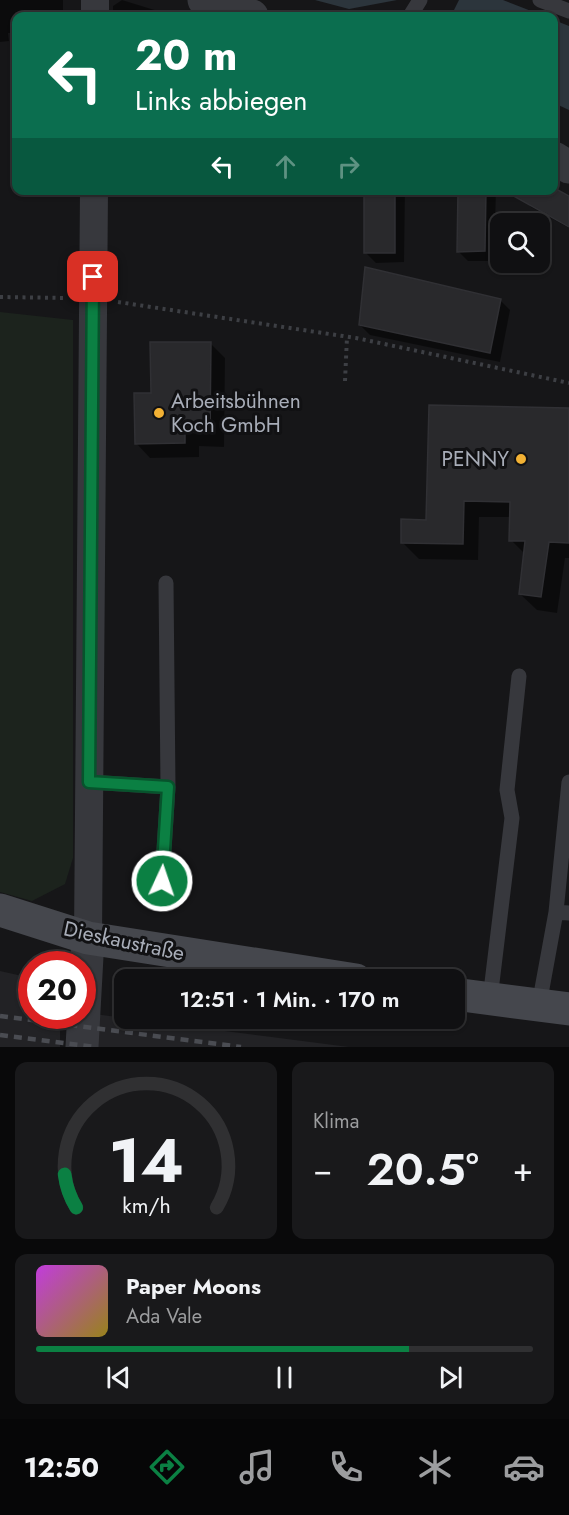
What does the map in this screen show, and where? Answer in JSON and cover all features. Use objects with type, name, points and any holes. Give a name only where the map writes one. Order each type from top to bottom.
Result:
[{"type":"main road","name":"Dieskaustraße","points":[[0,910],[88,938],[286,969]]},
{"type":"main road","points":[[465,996],[554,1007]]},
{"type":"street","points":[[204,0],[240,12]]},
{"type":"street","points":[[82,1047],[88,938],[94,195]]},
{"type":"lane","points":[[540,0],[569,12]]},
{"type":"lane","points":[[162,881],[168,787],[166,583]]},
{"type":"lane","points":[[490,999],[512,818],[507,790],[519,676]]},
{"type":"lane","points":[[89,782],[168,787]]},
{"type":"lane","points":[[554,1007],[569,782]]},
{"type":"path","points":[[0,297],[93,299]]},
{"type":"path","points":[[128,304],[347,337],[569,383]]},
{"type":"path","points":[[345,381],[347,337]]},
{"type":"shaded area","points":[[315,0],[397,0],[349,9]]},
{"type":"shaded area","points":[[459,0],[503,0],[534,12],[453,12]]},
{"type":"shaded area","points":[[558,22],[569,26],[569,110],[558,105]]},
{"type":"shaded area","points":[[0,312],[73,320],[73,858],[65,884],[32,901],[0,892]]},
{"type":"shaded area","points":[[0,971],[18,975],[18,1029],[60,1029],[60,1047],[0,1047]]},
{"type":"shaded area","points":[[96,1014],[114,1017],[114,1029],[209,1029],[349,1047],[96,1047]]},
{"type":"building","points":[[558,190],[569,196],[569,227],[550,216],[550,213],[544,213],[512,195],[558,195]]},
{"type":"building","points":[[364,195],[395,195],[395,253],[364,253]]},
{"type":"building","points":[[458,195],[486,195],[485,251],[457,252]]},
{"type":"building","points":[[365,267],[501,299],[490,353],[359,325]]},
{"type":"building","points":[[150,342],[211,342],[210,433],[185,432],[185,443],[135,444],[134,393],[151,393]]},
{"type":"building","points":[[429,405],[569,408],[569,543],[549,542],[541,597],[519,594],[525,541],[509,541],[510,502],[464,501],[463,544],[401,543],[401,519],[426,520]]},
{"type":"railway","points":[[0,1016],[241,1047]]},
{"type":"railway","points":[[0,1035],[96,1047]]},
{"type":"place","name":"Arbeitsbühnen Koch GmbH","points":[[159,413]]},
{"type":"place","name":"PENNY","points":[[521,459]]},
{"type":"route","points":[[93,277],[89,782],[168,787],[162,881]]}]
